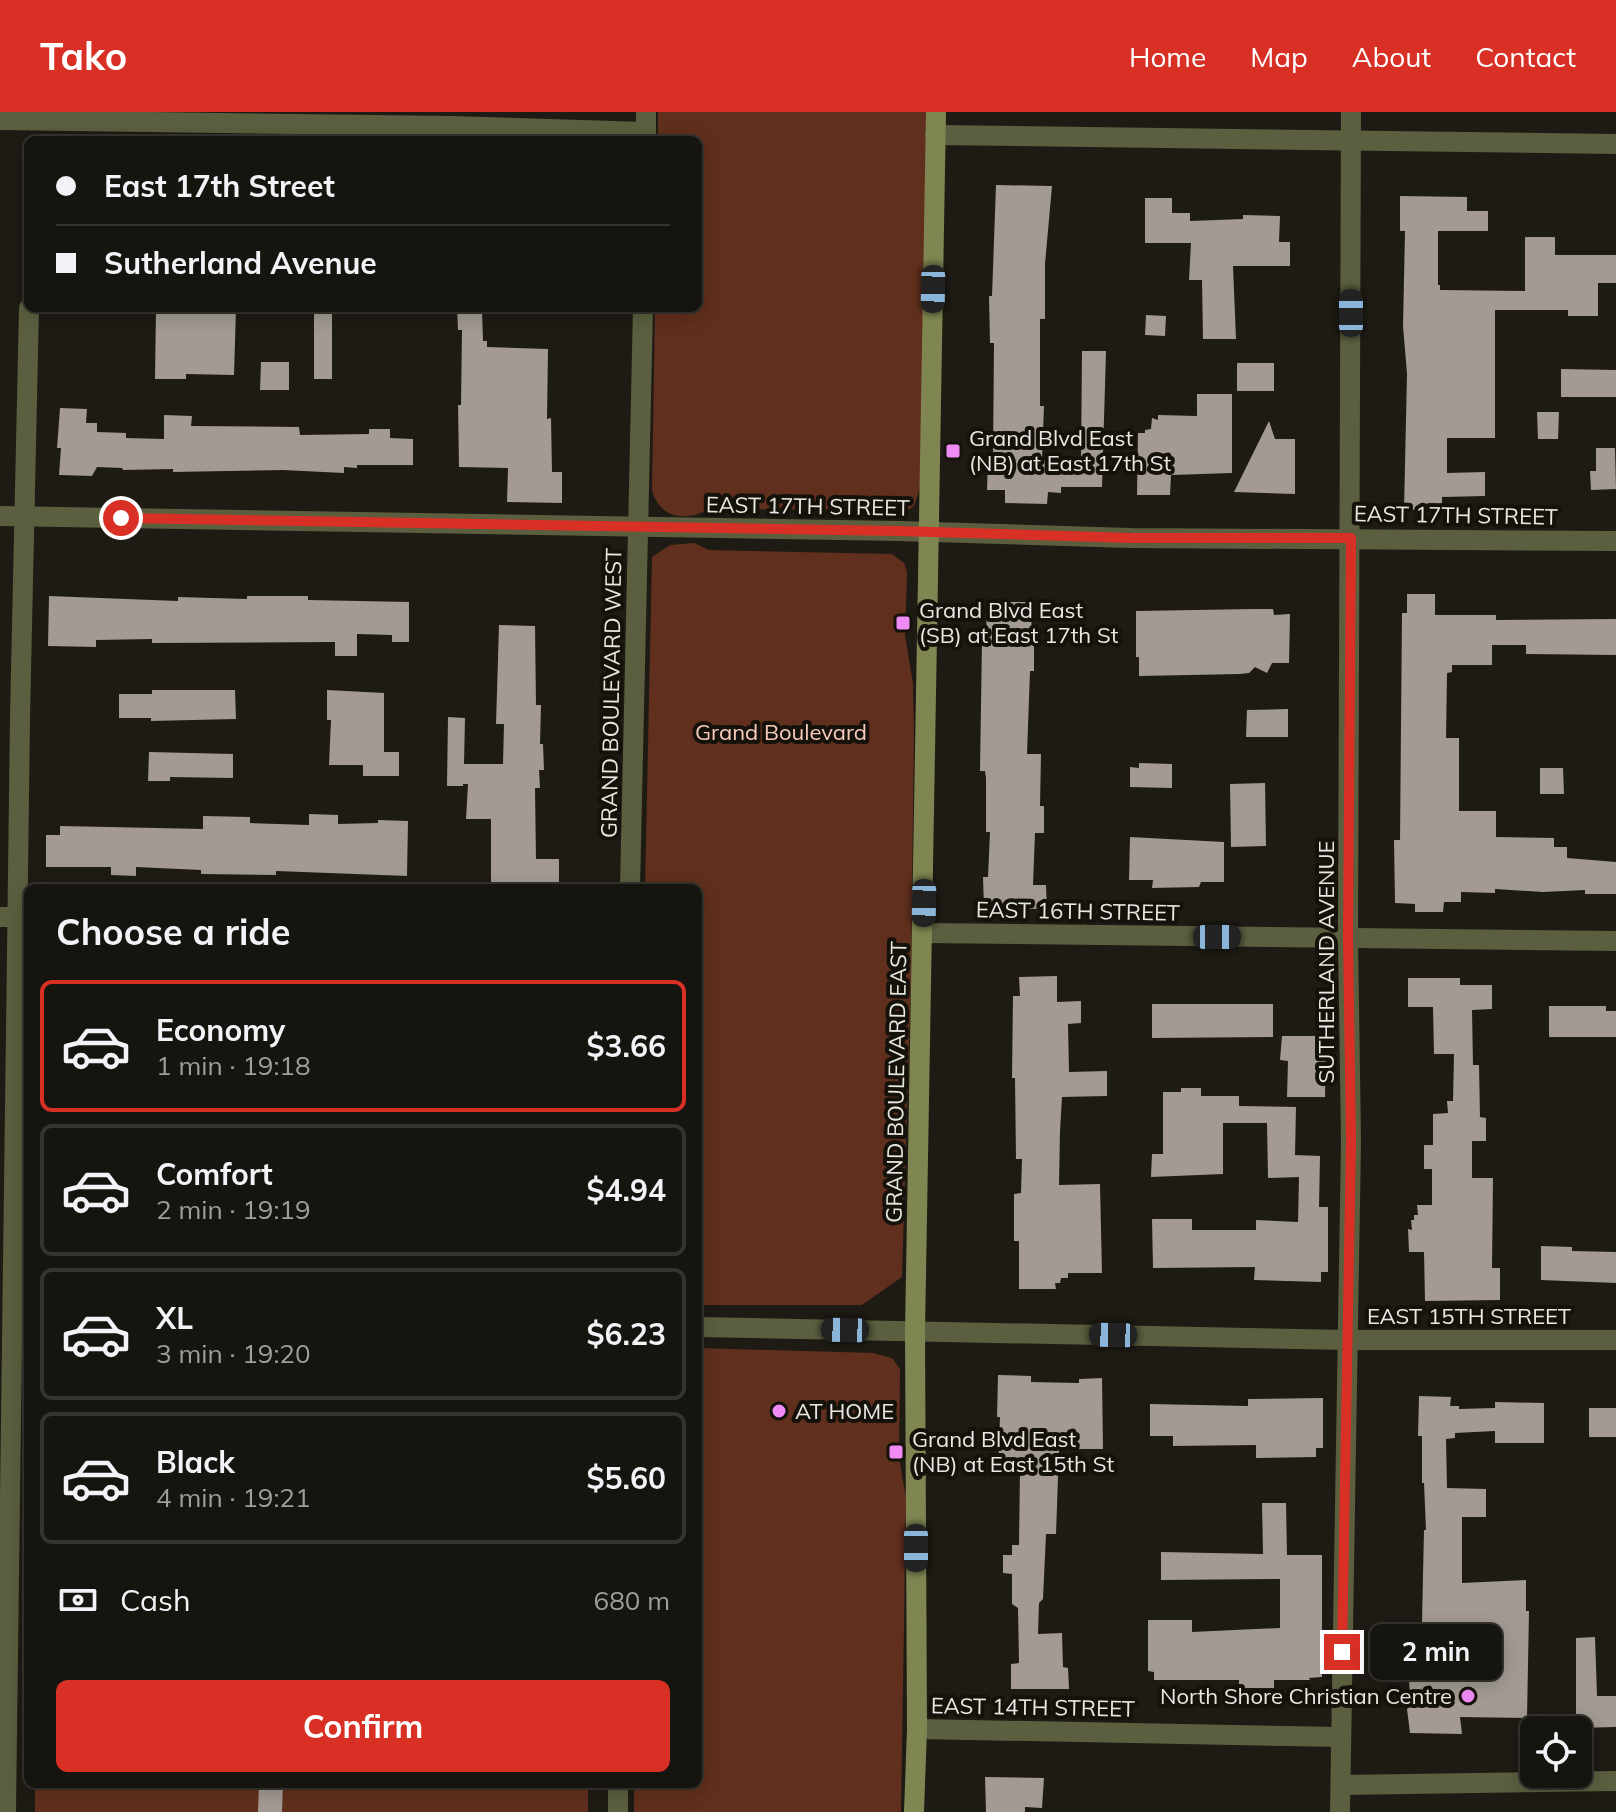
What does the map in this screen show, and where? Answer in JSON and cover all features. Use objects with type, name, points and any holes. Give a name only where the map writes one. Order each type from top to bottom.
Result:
[{"type":"main road","name":"GRAND BOULEVARD EAST","points":[[914,1812],[917,1729],[915,1332],[936,112]]},
{"type":"street","name":"SUTHERLAND AVENUE","points":[[1340,1812],[1351,1141],[1348,937],[1351,112]]},
{"type":"street","points":[[0,120],[35,124],[646,128]]},
{"type":"street","points":[[935,135],[1616,144]]},
{"type":"street","points":[[6,1812],[3,1714],[14,1316],[16,917],[29,312]]},
{"type":"street","name":"GRAND BOULEVARD WEST","points":[[630,884],[643,312]]},
{"type":"street","name":"EAST 17TH STREET","points":[[0,516],[1130,538],[1616,541]]},
{"type":"street","name":"EAST 16TH STREET","points":[[923,933],[1616,941]]},
{"type":"street","name":"EAST 15TH STREET","points":[[702,1327],[1347,1340],[1616,1340]]},
{"type":"street","name":"EAST 14TH STREET","points":[[917,1729],[1341,1737]]},
{"type":"street","points":[[1341,1785],[1616,1781]]},
{"type":"street","points":[[618,1788],[618,1812]]},
{"type":"green space","points":[[658,112],[927,112],[920,488],[914,506],[908,510],[709,509],[683,516],[667,512],[656,500],[652,490],[655,312],[702,312],[702,136],[658,136]]},
{"type":"green space","name":"Grand Boulevard","points":[[694,543],[709,550],[892,554],[904,563],[907,572],[905,635],[913,684],[914,732],[911,978],[902,1277],[862,1305],[702,1305],[702,884],[645,884],[652,557],[670,545]]},
{"type":"green space","points":[[702,1348],[873,1353],[892,1358],[900,1369],[899,1458],[906,1498],[901,1812],[634,1812],[634,1788],[702,1788]]},
{"type":"green space","points":[[35,1788],[588,1788],[588,1812],[35,1812]]},
{"type":"building","points":[[996,185],[1052,186],[1045,264],[1045,319],[1040,319],[1040,406],[1044,406],[1042,460],[1081,461],[1082,351],[1106,351],[1102,487],[1061,487],[1061,493],[1048,492],[1047,504],[1005,503],[1005,490],[987,490],[988,458],[993,458],[994,343],[990,343],[989,296],[992,296]]},
{"type":"building","points":[[1400,196],[1467,197],[1467,211],[1488,211],[1488,231],[1438,231],[1440,290],[1525,291],[1525,237],[1555,237],[1555,255],[1616,255],[1616,283],[1598,283],[1598,316],[1568,316],[1568,310],[1495,310],[1495,438],[1447,438],[1447,473],[1485,472],[1485,496],[1442,497],[1442,509],[1404,510],[1407,374],[1403,326],[1405,231],[1400,231]]},
{"type":"building","points":[[1145,198],[1172,198],[1172,213],[1190,213],[1190,221],[1243,219],[1243,215],[1280,216],[1279,242],[1290,242],[1290,266],[1233,266],[1236,339],[1203,339],[1202,280],[1189,280],[1191,243],[1145,243]]},
{"type":"building","points":[[156,312],[236,312],[234,375],[186,374],[186,379],[155,379]]},
{"type":"building","points":[[314,312],[332,312],[332,379],[314,379]]},
{"type":"building","points":[[457,312],[482,312],[483,341],[487,341],[487,347],[548,349],[547,419],[551,418],[552,472],[562,472],[562,503],[507,502],[508,468],[459,467],[462,330],[458,330]]},
{"type":"building","points":[[1146,315],[1166,316],[1165,336],[1145,335]]},
{"type":"building","points":[[261,362],[289,362],[289,390],[260,390]]},
{"type":"building","points":[[1237,363],[1274,363],[1274,391],[1237,391]]},
{"type":"building","points":[[1561,369],[1616,370],[1616,397],[1561,397]]},
{"type":"building","points":[[1197,394],[1232,394],[1232,473],[1171,475],[1170,495],[1137,495],[1138,433],[1151,429],[1152,418],[1158,420],[1158,415],[1197,416]]},
{"type":"building","points":[[60,408],[87,409],[86,423],[97,423],[97,432],[126,433],[126,438],[164,439],[164,415],[192,416],[191,426],[299,427],[300,435],[369,434],[369,429],[390,429],[390,438],[413,439],[413,465],[357,465],[357,468],[344,467],[344,473],[283,470],[173,472],[173,469],[97,467],[92,476],[59,475],[61,448],[57,448]]},
{"type":"building","points":[[1537,412],[1559,412],[1558,439],[1538,439]]},
{"type":"building","points":[[1269,421],[1275,439],[1295,439],[1295,494],[1234,492]]},
{"type":"building","points":[[1596,448],[1615,448],[1616,489],[1591,490],[1590,471],[1596,471]]},
{"type":"building","points":[[1407,594],[1435,594],[1435,615],[1496,615],[1496,620],[1616,619],[1616,655],[1526,654],[1526,645],[1492,645],[1492,665],[1452,665],[1452,672],[1447,673],[1446,738],[1459,738],[1459,811],[1496,811],[1496,837],[1554,838],[1554,847],[1567,847],[1567,858],[1616,862],[1616,894],[1585,894],[1585,890],[1543,892],[1495,889],[1495,893],[1461,892],[1461,902],[1444,902],[1443,912],[1415,912],[1415,904],[1395,903],[1394,840],[1400,840],[1402,613],[1407,613]]},
{"type":"building","points":[[49,596],[178,601],[178,597],[247,599],[247,596],[308,596],[308,600],[409,602],[409,642],[392,642],[392,635],[357,634],[357,656],[335,656],[335,642],[152,643],[152,639],[96,640],[96,647],[48,646]]},
{"type":"building","points":[[987,602],[1032,602],[1034,671],[1030,671],[1027,754],[1041,754],[1040,806],[1044,806],[1044,833],[1035,833],[1033,885],[1046,885],[1047,909],[984,908],[983,877],[988,877],[990,832],[986,832],[985,771],[980,771],[982,640],[986,640]]},
{"type":"building","points":[[1273,609],[1274,615],[1290,614],[1289,663],[1272,663],[1267,673],[1255,667],[1249,673],[1240,674],[1139,676],[1136,611]]},
{"type":"building","points":[[499,625],[535,626],[536,705],[541,705],[540,744],[543,744],[544,770],[539,770],[540,788],[535,788],[536,859],[559,859],[559,884],[491,884],[491,819],[466,819],[468,784],[447,786],[448,717],[465,718],[464,764],[503,764],[504,724],[496,724]]},
{"type":"building","points":[[152,690],[235,690],[236,719],[151,721],[151,718],[119,718],[119,694],[152,694]]},
{"type":"building","points":[[327,690],[384,693],[384,752],[399,752],[399,776],[363,776],[363,765],[329,765],[331,720],[327,720]]},
{"type":"building","points":[[1288,709],[1288,737],[1246,737],[1247,710]]},
{"type":"building","points":[[149,752],[233,754],[233,778],[170,777],[170,781],[148,781]]},
{"type":"building","points":[[1139,763],[1172,764],[1172,788],[1130,787],[1130,767],[1139,768]]},
{"type":"building","points":[[1540,768],[1563,768],[1564,794],[1540,794]]},
{"type":"building","points":[[1265,783],[1266,846],[1231,847],[1230,784]]},
{"type":"building","points":[[309,814],[338,815],[338,824],[408,821],[407,876],[276,871],[276,875],[201,874],[201,870],[136,867],[136,876],[111,875],[111,867],[46,867],[46,835],[60,835],[60,826],[203,829],[203,816],[250,817],[250,823],[309,825]]},
{"type":"building","points":[[1130,837],[1224,842],[1224,882],[1201,882],[1199,887],[1152,888],[1153,880],[1129,880]]},
{"type":"building","points":[[1057,976],[1057,1002],[1081,1001],[1081,1023],[1068,1024],[1069,1072],[1107,1071],[1107,1096],[1062,1097],[1060,1131],[1059,1185],[1100,1184],[1102,1273],[1068,1273],[1068,1278],[1061,1278],[1060,1283],[1055,1283],[1056,1289],[1019,1289],[1019,1241],[1014,1241],[1014,1194],[1021,1193],[1022,1159],[1016,1159],[1015,1078],[1012,1078],[1013,996],[1020,996],[1019,977]]},
{"type":"building","points":[[1408,978],[1460,978],[1460,985],[1492,985],[1492,1009],[1472,1010],[1473,1065],[1479,1065],[1480,1117],[1486,1118],[1486,1141],[1472,1141],[1472,1178],[1493,1178],[1492,1268],[1500,1268],[1500,1300],[1425,1301],[1424,1252],[1409,1252],[1408,1229],[1412,1230],[1411,1220],[1418,1215],[1417,1205],[1432,1205],[1432,1169],[1424,1169],[1424,1145],[1433,1145],[1433,1114],[1448,1113],[1447,1101],[1453,1101],[1454,1054],[1434,1054],[1433,1007],[1408,1007]]},
{"type":"building","points":[[1152,1004],[1273,1004],[1273,1037],[1152,1038]]},
{"type":"building","points":[[1549,1006],[1606,1006],[1606,1011],[1616,1011],[1616,1037],[1549,1037]]},
{"type":"building","points":[[1282,1036],[1321,1036],[1322,1045],[1326,1045],[1325,1097],[1287,1097],[1288,1061],[1280,1060]]},
{"type":"building","points":[[1181,1088],[1201,1088],[1201,1096],[1239,1096],[1239,1106],[1296,1107],[1295,1155],[1320,1156],[1319,1207],[1328,1207],[1328,1272],[1321,1272],[1321,1282],[1254,1280],[1255,1267],[1153,1268],[1152,1219],[1192,1219],[1192,1230],[1256,1230],[1256,1220],[1298,1222],[1299,1177],[1268,1178],[1267,1123],[1223,1123],[1223,1174],[1151,1177],[1152,1154],[1163,1154],[1163,1092],[1181,1092]]},
{"type":"building","points":[[1541,1246],[1572,1247],[1572,1251],[1616,1252],[1616,1283],[1541,1280]]},
{"type":"building","points":[[998,1375],[1031,1376],[1031,1382],[1079,1383],[1079,1379],[1102,1378],[1103,1449],[1059,1449],[1056,1534],[1046,1534],[1038,1634],[1062,1633],[1063,1667],[1068,1668],[1069,1689],[1011,1689],[1011,1664],[1019,1663],[1018,1608],[1012,1604],[1012,1574],[1003,1573],[1003,1555],[1012,1555],[1012,1545],[1019,1545],[1020,1469],[998,1469]]},
{"type":"building","points":[[1419,1396],[1451,1397],[1450,1406],[1459,1406],[1459,1409],[1495,1408],[1495,1402],[1544,1403],[1544,1443],[1495,1443],[1495,1431],[1455,1433],[1455,1438],[1446,1439],[1447,1488],[1486,1489],[1486,1517],[1462,1517],[1462,1583],[1526,1580],[1526,1611],[1529,1611],[1527,1716],[1460,1717],[1462,1734],[1410,1733],[1407,1709],[1411,1706],[1409,1681],[1413,1669],[1421,1668],[1426,1530],[1422,1436],[1418,1436]]},
{"type":"building","points":[[1323,1398],[1323,1448],[1316,1448],[1316,1457],[1256,1458],[1256,1445],[1173,1446],[1173,1436],[1150,1436],[1150,1404],[1248,1406],[1248,1399]]},
{"type":"building","points":[[1589,1408],[1616,1408],[1616,1437],[1589,1437]]},
{"type":"building","points":[[1262,1503],[1286,1503],[1287,1555],[1322,1555],[1322,1677],[1274,1680],[1274,1688],[1239,1688],[1239,1680],[1154,1680],[1154,1672],[1148,1671],[1148,1620],[1192,1620],[1192,1632],[1280,1628],[1280,1579],[1161,1580],[1161,1552],[1263,1554]]},
{"type":"building","points":[[1595,1637],[1597,1696],[1616,1696],[1616,1727],[1592,1728],[1592,1716],[1576,1716],[1576,1638]]},
{"type":"building","points":[[985,1777],[1044,1778],[1042,1808],[1025,1807],[1025,1812],[986,1812]]},
{"type":"building","points":[[259,1788],[283,1788],[282,1812],[258,1812]]},
{"type":"place","name":"Grand Blvd East (NB) at East 17th St","points":[[953,451]]},
{"type":"place","name":"Grand Blvd East (SB) at East 17th St","points":[[903,623]]},
{"type":"place","name":"AT HOME","points":[[779,1411]]},
{"type":"place","name":"Grand Blvd East (NB) at East 15th St","points":[[896,1452]]},
{"type":"place","name":"North Shore Christian Centre","points":[[1468,1696]]},
{"type":"route","points":[[121,518],[899,531],[1130,538],[1351,538],[1348,937],[1351,1141],[1342,1652]]}]
